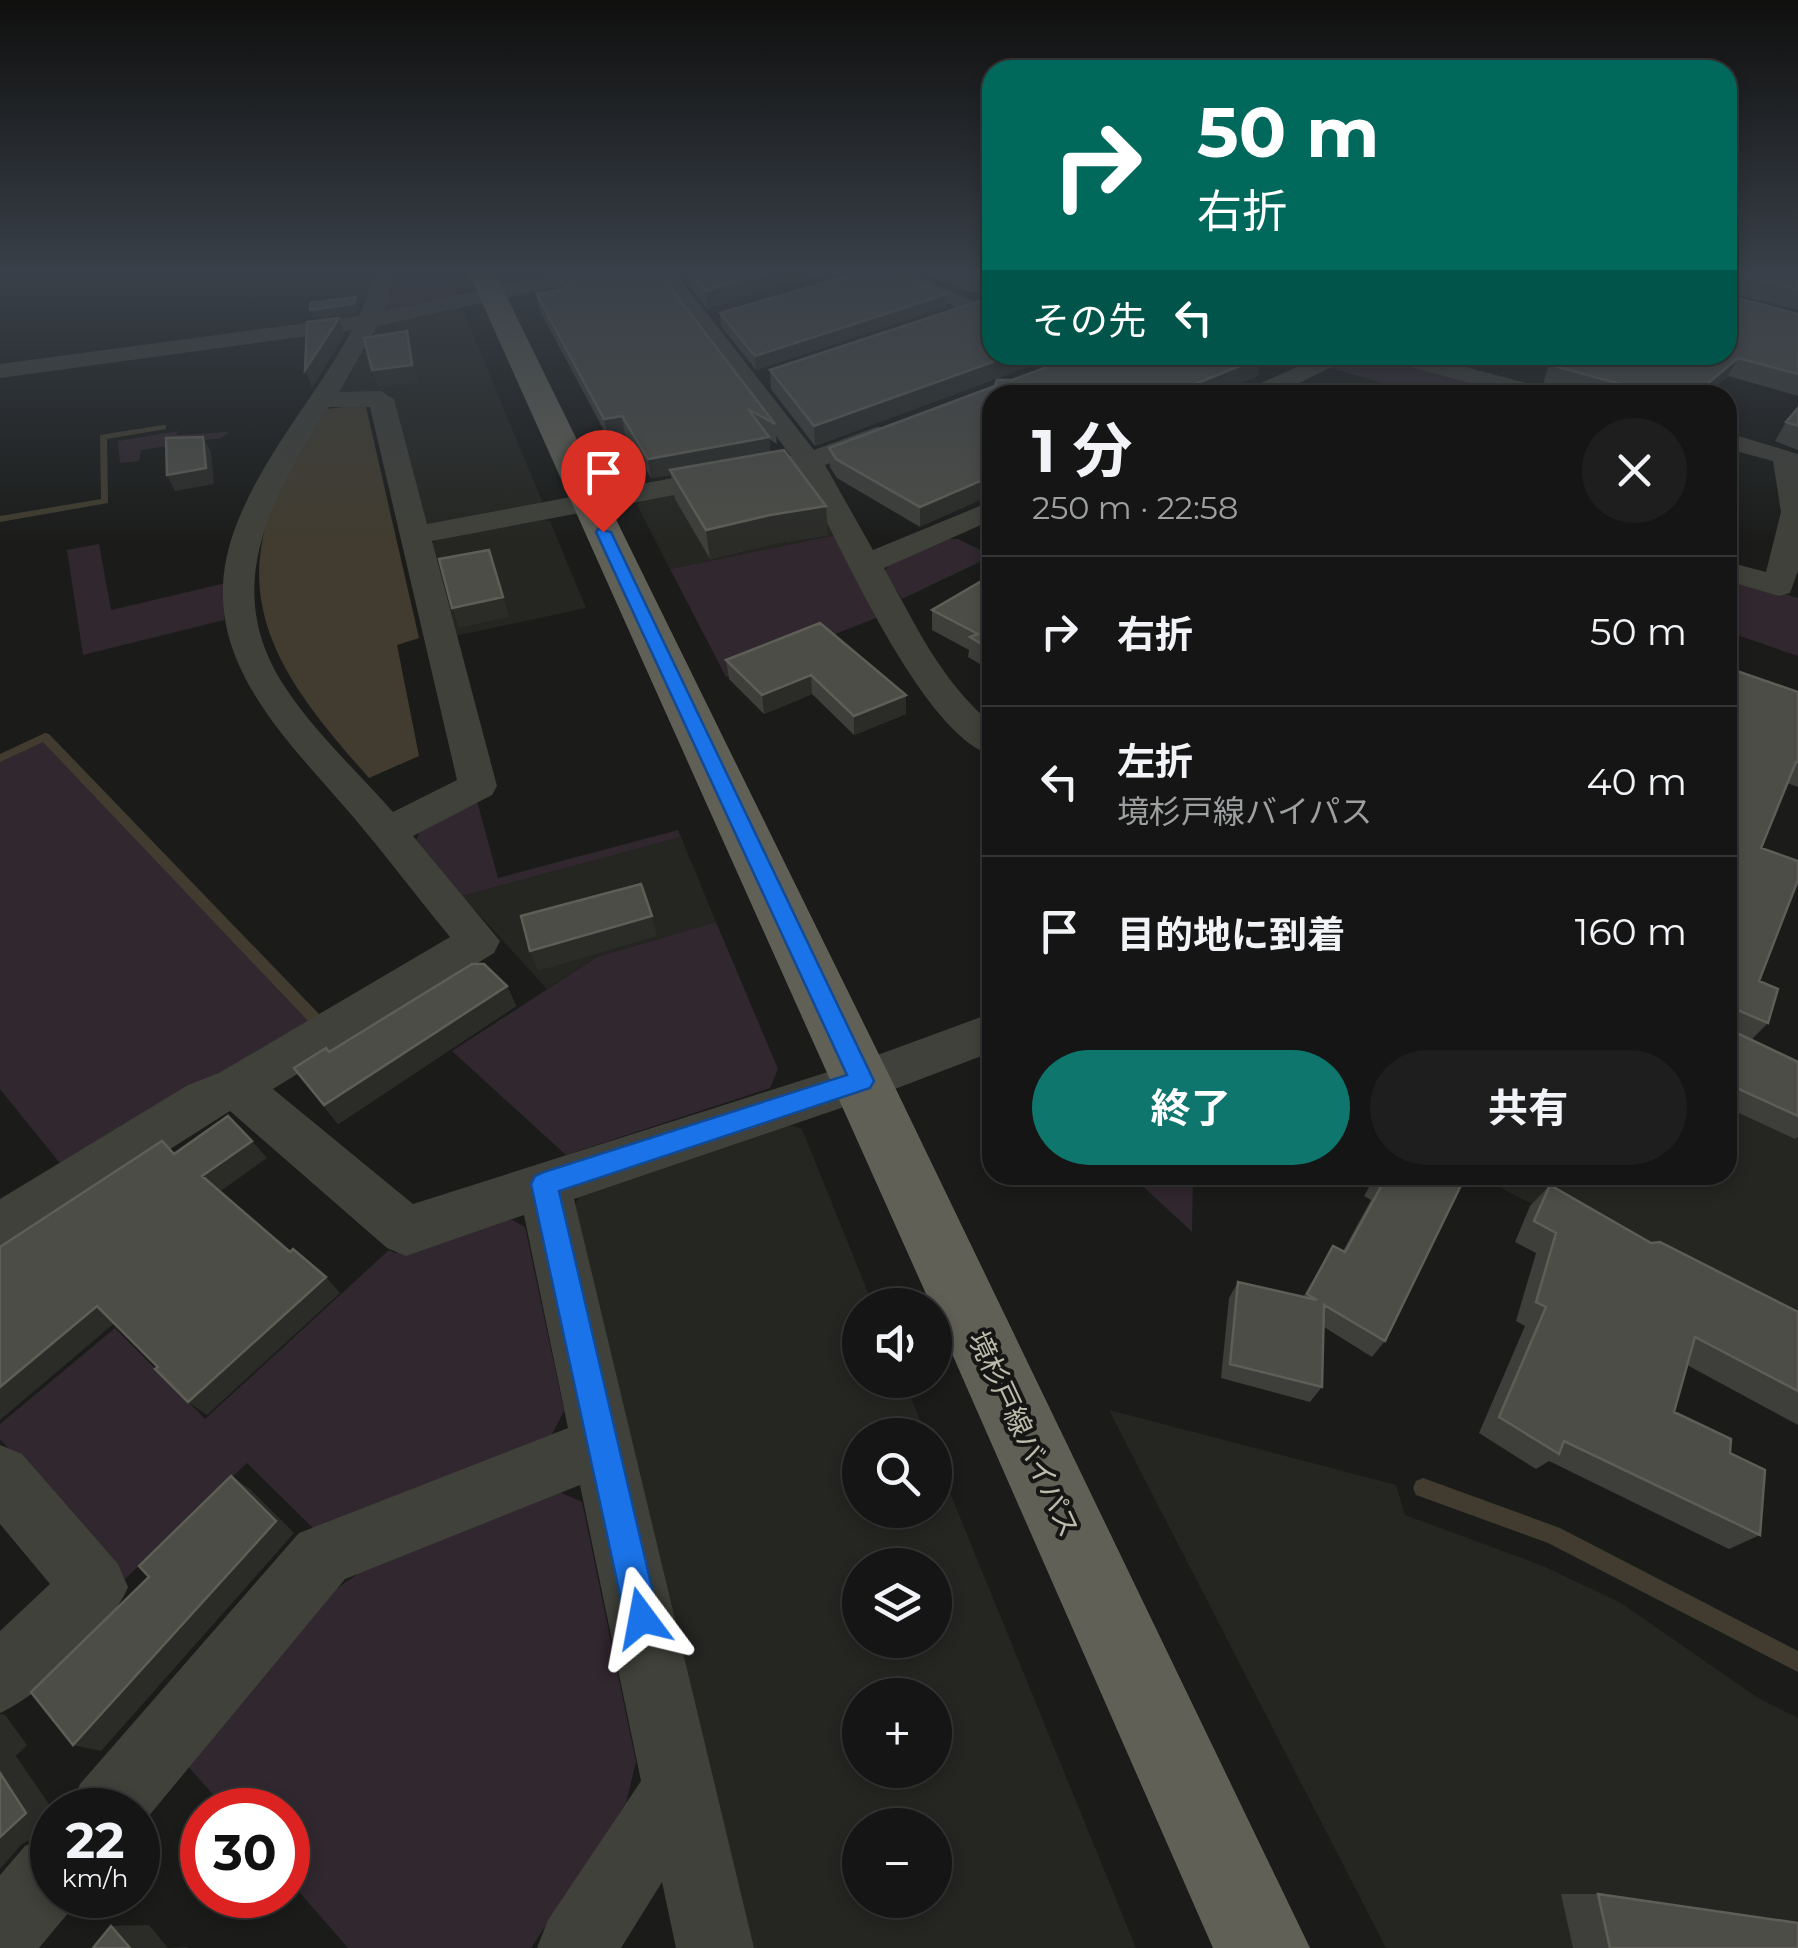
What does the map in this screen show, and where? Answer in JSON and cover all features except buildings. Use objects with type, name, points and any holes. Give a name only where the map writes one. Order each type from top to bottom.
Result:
[{"type":"main road","name":"境杉戸線バイパス","points":[[523,360],[862,1081],[1262,1948]]},
{"type":"street","points":[[0,371],[84,360]]},
{"type":"street","points":[[0,1228],[205,1100],[236,1087],[478,942],[283,709],[253,663],[238,613],[242,550],[250,519],[345,360]]},
{"type":"street","points":[[743,360],[760,381],[948,705],[982,734]]},
{"type":"street","points":[[1283,385],[1324,365]]},
{"type":"street","points":[[1430,365],[1506,385]]},
{"type":"street","points":[[318,400],[381,399],[478,786],[387,832]]},
{"type":"street","points":[[416,535],[808,462],[916,422]]},
{"type":"street","points":[[1737,443],[1786,456],[1796,512],[1779,586],[1737,574]]},
{"type":"street","points":[[867,564],[982,514]]},
{"type":"street","points":[[950,528],[982,543]]},
{"type":"street","points":[[236,1087],[406,1232],[862,1081],[982,1036]]},
{"type":"street","points":[[544,1184],[714,1948]]},
{"type":"street","points":[[125,1788],[322,1556],[603,1445]]},
{"type":"street","points":[[0,1476],[96,1587],[0,1678]]},
{"type":"street","points":[[576,1948],[679,1788]]},
{"type":"street","points":[[0,1934],[30,1899]]},
{"type":"shaded area","points":[[355,360],[484,360],[542,501],[535,507],[435,525],[424,523],[390,394],[335,392]]},
{"type":"shaded area","points":[[1415,365],[1486,385],[1389,385],[1330,368]]},
{"type":"shaded area","points":[[366,407],[419,638],[397,645],[419,756],[369,778],[298,689],[267,625],[260,591],[260,554],[269,515],[288,475],[327,409]]},
{"type":"shaded area","points":[[178,431],[176,435],[229,432],[221,438],[141,450],[139,461],[120,463],[118,441]]},
{"type":"shaded area","points":[[793,471],[804,473],[836,535],[670,569],[637,505],[643,499]]},
{"type":"shaded area","points":[[539,519],[550,521],[586,608],[455,636],[431,544],[439,538]]},
{"type":"shaded area","points":[[836,535],[881,616],[726,677],[670,569]]},
{"type":"shaded area","points":[[943,539],[958,539],[982,551],[982,561],[902,599],[885,571],[890,562]]},
{"type":"shaded area","points":[[99,544],[111,610],[226,583],[224,620],[83,655],[67,550]]},
{"type":"shaded area","points":[[1737,581],[1798,598],[1798,656],[1737,635]]},
{"type":"shaded area","points":[[43,740],[313,1022],[67,1172],[0,1089],[0,760]]},
{"type":"shaded area","points":[[477,801],[498,878],[678,830],[681,837],[462,896],[416,840],[422,827]]},
{"type":"shaded area","points":[[681,837],[716,922],[597,957],[547,989],[462,896]]},
{"type":"shaded area","points":[[716,922],[778,1069],[770,1088],[566,1155],[452,1051],[597,957]]},
{"type":"shaded area","points":[[1737,1057],[1798,1082],[1798,1338],[1495,1185],[1737,1185]]},
{"type":"shaded area","points":[[783,1123],[802,1129],[866,1288],[842,1288],[842,1398],[911,1398],[919,1418],[842,1418],[842,1528],[952,1528],[952,1498],[1136,1948],[750,1948],[570,1212],[583,1191]]},
{"type":"shaded area","points":[[1142,1185],[1193,1185],[1192,1232]]},
{"type":"shaded area","points":[[504,1216],[525,1227],[564,1411],[549,1440],[316,1531],[247,1463],[125,1579],[0,1439],[0,1424],[115,1328],[205,1419],[389,1250],[395,1253]]},
{"type":"shaded area","points":[[1109,1410],[1396,1485],[1405,1515],[1543,1566],[1621,1603],[1758,1698],[1798,1718],[1798,1948],[1386,1948]]},
{"type":"shaded area","points":[[557,1491],[582,1502],[636,1762],[626,1803],[531,1948],[348,1948],[310,1904],[310,1788],[207,1788],[185,1763],[326,1596],[359,1573]]},
{"type":"waterway","points":[[0,519],[105,501],[103,437],[163,427]]},
{"type":"waterway","points":[[0,758],[45,737],[315,1019]]},
{"type":"waterway","points":[[1423,1488],[1553,1535],[1798,1662]]},
{"type":"route","points":[[603,532],[862,1081],[544,1184],[642,1618]]}]
